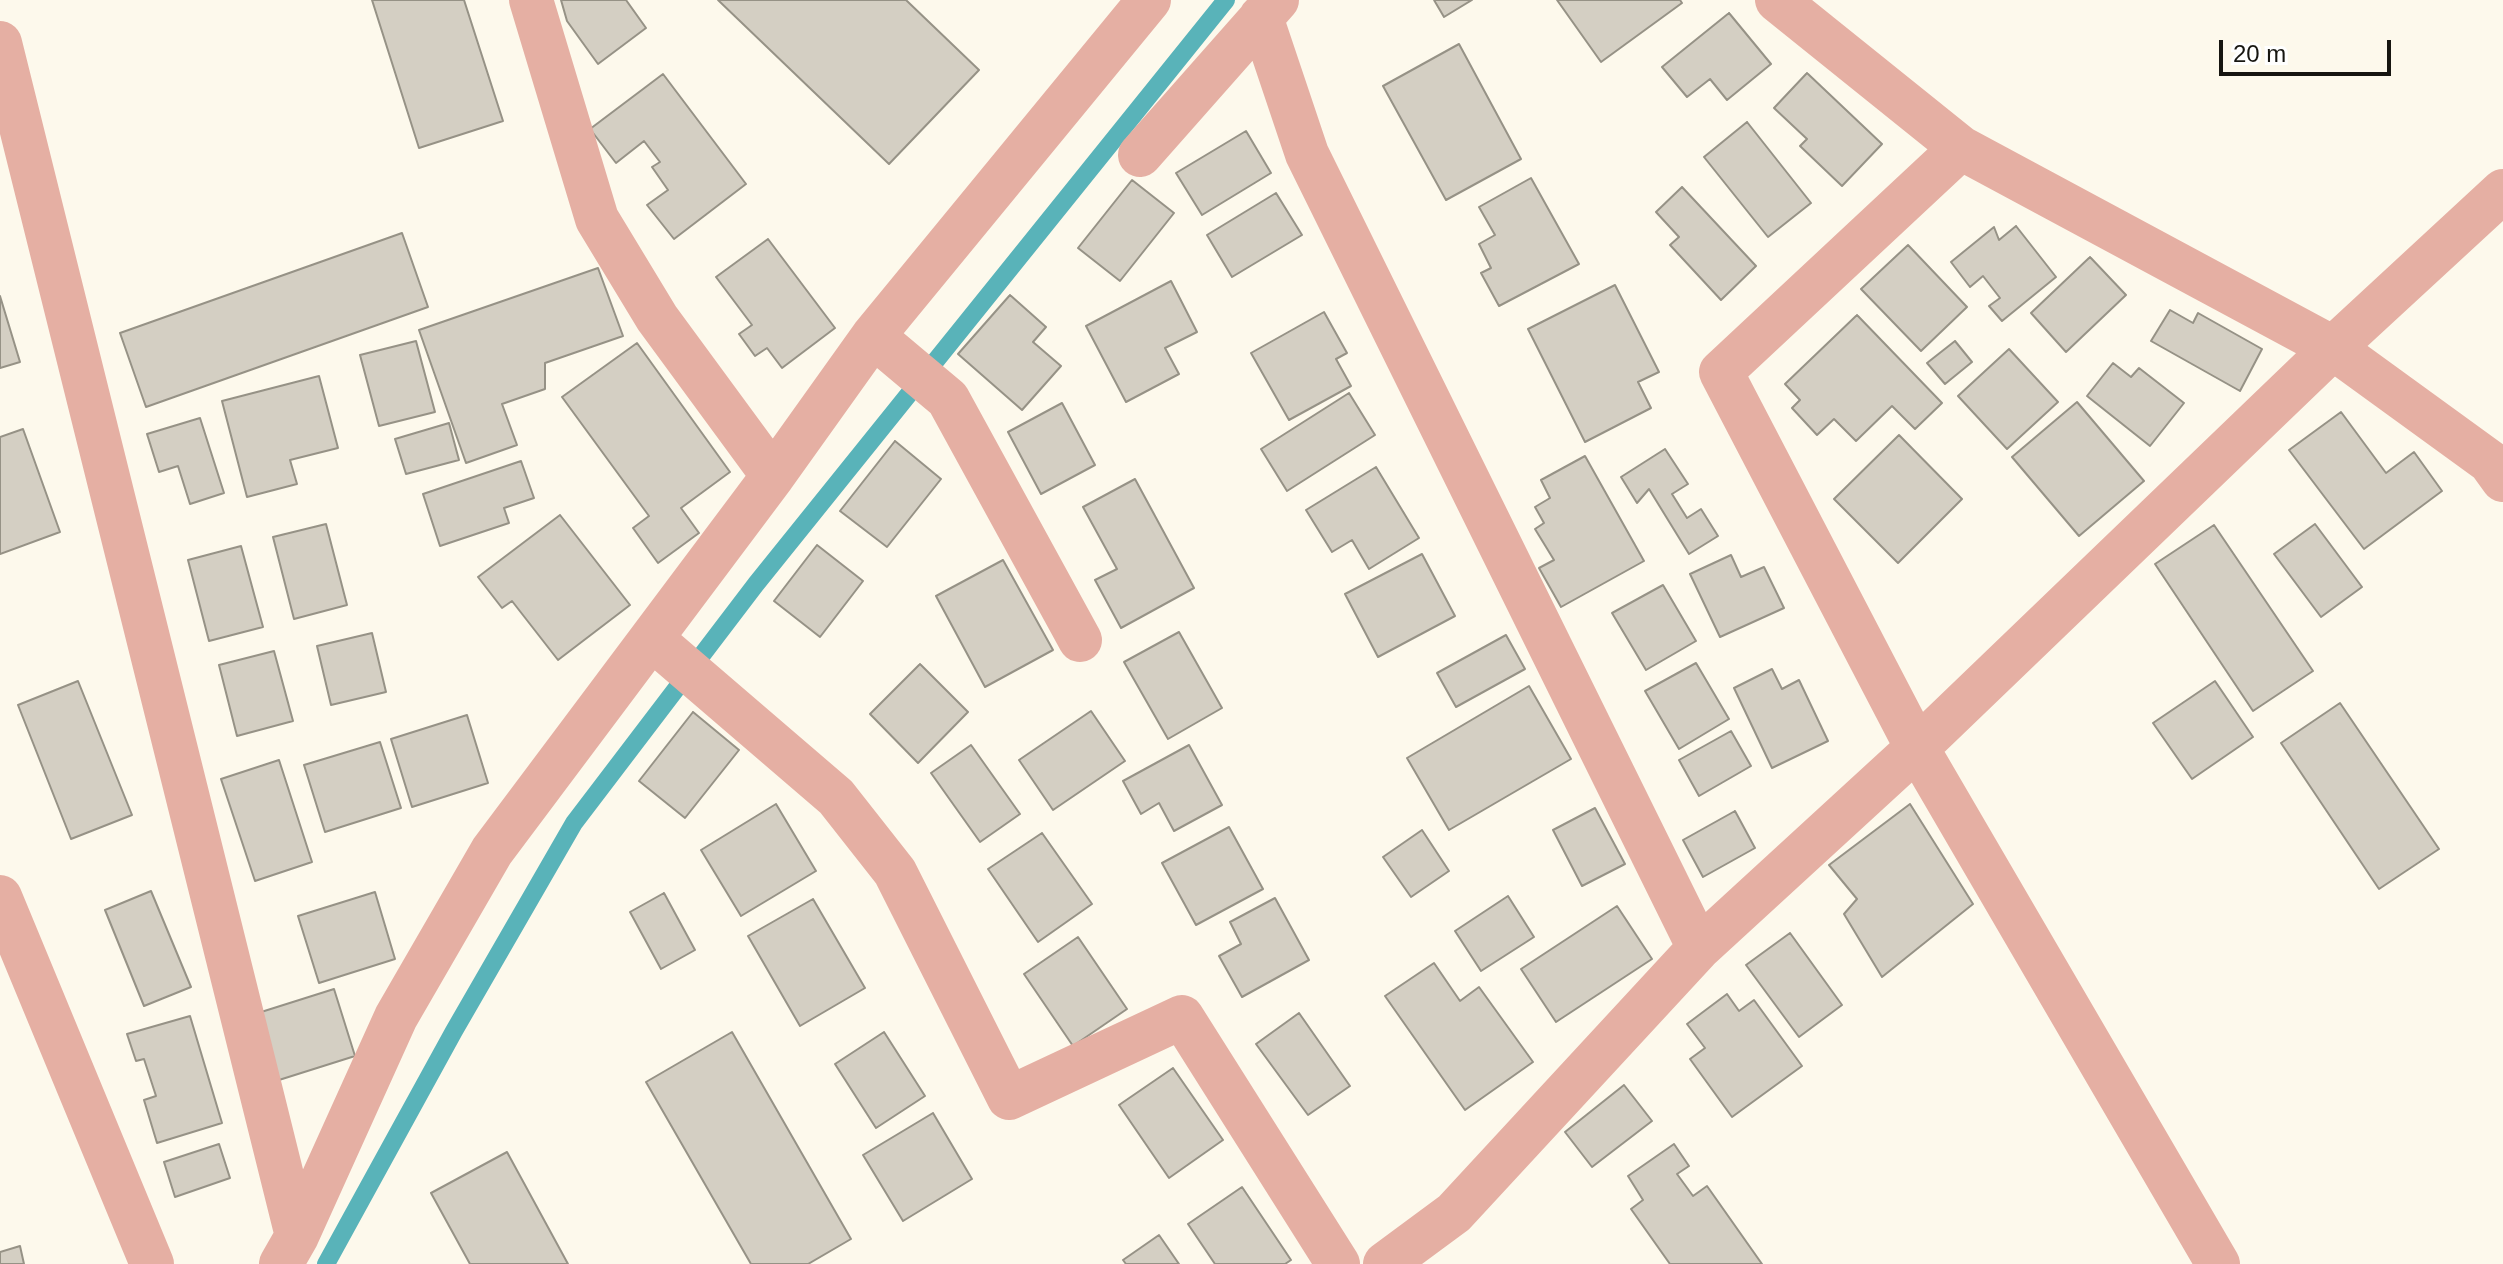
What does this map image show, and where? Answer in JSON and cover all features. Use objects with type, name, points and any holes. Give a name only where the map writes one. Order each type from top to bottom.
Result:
[{"type":"street","points":[[531,0],[597,219],[657,318],[773,476]]},
{"type":"street","points":[[289,1250],[396,1017],[492,851],[656,642],[773,476],[882,344],[1149,0]]},
{"type":"street","points":[[1777,0],[1961,148],[2333,348],[2490,462],[2503,480]]},
{"type":"street","points":[[1140,155],[1269,9]]},
{"type":"street","points":[[1269,9],[1307,154],[1699,948]]},
{"type":"street","points":[[0,43],[289,1250]]},
{"type":"street","points":[[1961,148],[1721,372],[1917,748],[2218,1264]]},
{"type":"street","points":[[1385,1264],[1454,1213],[1699,948],[1917,748],[2333,348],[2503,191]]},
{"type":"street","points":[[882,344],[948,399],[1080,640]]},
{"type":"street","points":[[656,642],[836,797],[895,872],[1009,1098],[1182,1017],[1338,1264]]},
{"type":"street","points":[[0,897],[152,1264]]},
{"type":"building","points":[[372,0],[464,0],[503,121],[419,148]]},
{"type":"building","points":[[561,0],[626,0],[646,28],[598,64],[567,21]]},
{"type":"building","points":[[718,0],[906,0],[979,70],[889,164]]},
{"type":"building","points":[[1434,0],[1472,0],[1444,17]]},
{"type":"building","points":[[1557,0],[1680,0],[1682,3],[1601,62]]},
{"type":"building","points":[[1729,13],[1771,64],[1727,100],[1710,79],[1687,97],[1662,67]]},
{"type":"building","points":[[1459,44],[1521,159],[1446,200],[1383,86]]},
{"type":"building","points":[[1807,73],[1882,144],[1842,186],[1800,146],[1807,139],[1774,108]]},
{"type":"building","points":[[663,74],[746,184],[674,239],[647,205],[668,190],[652,167],[660,162],[644,141],[616,163],[590,129]]},
{"type":"building","points":[[1747,122],[1811,203],[1768,237],[1704,157]]},
{"type":"building","points":[[1246,131],[1271,173],[1202,215],[1176,173]]},
{"type":"building","points":[[1531,178],[1579,264],[1499,306],[1481,273],[1491,268],[1479,244],[1495,235],[1479,207]]},
{"type":"building","points":[[1132,180],[1174,213],[1120,281],[1078,248]]},
{"type":"building","points":[[1682,187],[1756,266],[1721,300],[1670,245],[1679,237],[1656,212]]},
{"type":"building","points":[[1276,193],[1302,235],[1232,277],[1207,235]]},
{"type":"building","points":[[2016,226],[2056,277],[2002,321],[1989,306],[2000,298],[1983,276],[1970,287],[1951,262],[1994,227],[1999,240]]},
{"type":"building","points":[[402,233],[428,307],[146,407],[120,333]]},
{"type":"building","points":[[768,239],[835,328],[782,368],[767,348],[755,356],[739,334],[752,325],[716,277]]},
{"type":"building","points":[[1908,245],[1967,307],[1921,351],[1861,289]]},
{"type":"building","points":[[2090,257],[2126,295],[2066,352],[2031,313]]},
{"type":"building","points":[[598,268],[623,336],[545,363],[545,389],[502,404],[517,445],[466,463],[419,330]]},
{"type":"building","points":[[1171,281],[1197,332],[1165,348],[1179,374],[1126,402],[1086,326]]},
{"type":"building","points":[[1615,285],[1659,372],[1638,382],[1651,408],[1585,442],[1528,329]]},
{"type":"building","points":[[1010,295],[1046,327],[1033,342],[1061,366],[1022,410],[958,354]]},
{"type":"building","points":[[0,296],[20,362],[0,368]]},
{"type":"building","points":[[2170,310],[2193,323],[2198,313],[2262,349],[2240,391],[2151,341]]},
{"type":"building","points":[[1324,312],[1347,353],[1336,359],[1351,386],[1289,420],[1251,353]]},
{"type":"building","points":[[1857,315],[1942,403],[1915,429],[1892,406],[1856,441],[1834,419],[1817,435],[1792,408],[1800,400],[1785,384]]},
{"type":"building","points":[[416,341],[435,412],[379,426],[360,355]]},
{"type":"building","points":[[1955,341],[1972,362],[1945,384],[1927,363]]},
{"type":"building","points":[[637,343],[730,472],[681,508],[699,533],[658,563],[633,528],[649,516],[562,397]]},
{"type":"building","points":[[2009,349],[2058,402],[2007,449],[1958,396]]},
{"type":"building","points":[[2113,363],[2131,377],[2139,368],[2184,403],[2150,446],[2087,396]]},
{"type":"building","points":[[319,376],[338,448],[290,460],[297,484],[247,497],[222,401]]},
{"type":"building","points":[[1349,393],[1375,435],[1287,491],[1261,449]]},
{"type":"building","points":[[2077,402],[2144,481],[2079,536],[2012,457]]},
{"type":"building","points":[[1062,403],[1095,465],[1041,494],[1008,432]]},
{"type":"building","points":[[2341,412],[2386,473],[2414,452],[2442,491],[2364,549],[2289,450]]},
{"type":"building","points":[[200,418],[224,493],[190,504],[178,466],[159,472],[147,434]]},
{"type":"building","points":[[449,423],[459,460],[406,474],[395,439]]},
{"type":"building","points":[[23,429],[60,532],[0,554],[0,437]]},
{"type":"building","points":[[1899,435],[1962,499],[1898,563],[1834,499]]},
{"type":"building","points":[[895,441],[941,479],[887,547],[840,511]]},
{"type":"building","points":[[1665,449],[1688,484],[1672,494],[1687,518],[1701,509],[1718,536],[1689,554],[1649,489],[1637,503],[1621,477]]},
{"type":"building","points":[[1585,456],[1644,561],[1561,607],[1539,568],[1554,560],[1535,529],[1544,523],[1535,507],[1550,498],[1541,480]]},
{"type":"building","points":[[521,461],[534,498],[504,508],[509,523],[440,546],[423,494]]},
{"type":"building","points":[[1376,467],[1419,538],[1369,569],[1352,540],[1332,552],[1306,510]]},
{"type":"building","points":[[1135,479],[1194,588],[1121,628],[1095,580],[1117,569],[1083,507]]},
{"type":"building","points":[[560,515],[630,605],[558,660],[512,601],[502,608],[478,577]]},
{"type":"building","points":[[326,524],[347,605],[294,619],[273,537]]},
{"type":"building","points":[[2315,524],[2362,587],[2321,617],[2274,554]]},
{"type":"building","points":[[2214,525],[2313,671],[2253,711],[2155,564]]},
{"type":"building","points":[[817,545],[863,581],[820,637],[774,601]]},
{"type":"building","points":[[241,546],[263,627],[209,641],[188,560]]},
{"type":"building","points":[[1422,554],[1455,616],[1378,657],[1345,594]]},
{"type":"building","points":[[1731,555],[1741,577],[1764,567],[1784,608],[1720,637],[1690,574]]},
{"type":"building","points":[[1003,560],[1053,650],[985,687],[936,596]]},
{"type":"building","points":[[1663,585],[1696,641],[1646,670],[1612,613]]},
{"type":"building","points":[[1179,632],[1222,708],[1168,739],[1124,662]]},
{"type":"building","points":[[372,633],[386,692],[331,705],[317,646]]},
{"type":"building","points":[[1506,635],[1525,669],[1456,707],[1437,673]]},
{"type":"building","points":[[274,651],[293,721],[237,736],[219,665]]},
{"type":"building","points":[[1696,663],[1729,719],[1679,749],[1645,691]]},
{"type":"building","points":[[920,664],[968,712],[918,763],[870,714]]},
{"type":"building","points":[[1772,669],[1782,689],[1799,680],[1828,741],[1772,768],[1734,688]]},
{"type":"building","points":[[78,681],[132,815],[71,839],[18,705]]},
{"type":"building","points":[[2215,681],[2253,737],[2192,779],[2153,723]]},
{"type":"building","points":[[1529,686],[1571,759],[1449,830],[1407,758]]},
{"type":"building","points":[[2340,703],[2439,849],[2379,889],[2281,743]]},
{"type":"building","points":[[1091,711],[1125,761],[1053,810],[1019,760]]},
{"type":"building","points":[[693,712],[739,750],[685,818],[639,781]]},
{"type":"building","points":[[467,715],[488,783],[412,807],[391,739]]},
{"type":"building","points":[[1731,731],[1751,766],[1699,796],[1679,760]]},
{"type":"building","points":[[380,742],[401,808],[325,832],[304,765]]},
{"type":"building","points":[[971,745],[1020,814],[980,842],[931,773]]},
{"type":"building","points":[[1189,745],[1222,805],[1174,831],[1159,803],[1141,814],[1123,781]]},
{"type":"building","points":[[279,760],[312,862],[255,881],[221,779]]},
{"type":"building","points":[[776,804],[816,871],[741,916],[701,850]]},
{"type":"building","points":[[1910,804],[1973,904],[1882,977],[1844,914],[1857,899],[1829,865]]},
{"type":"building","points":[[1595,808],[1625,864],[1582,886],[1553,830]]},
{"type":"building","points":[[1735,811],[1755,848],[1703,877],[1683,840]]},
{"type":"building","points":[[1229,827],[1263,889],[1196,925],[1162,863]]},
{"type":"building","points":[[1422,830],[1449,871],[1411,897],[1383,857]]},
{"type":"building","points":[[1042,833],[1092,904],[1038,942],[988,869]]},
{"type":"building","points":[[151,891],[191,987],[144,1006],[105,910]]},
{"type":"building","points":[[375,892],[395,959],[319,983],[298,916]]},
{"type":"building","points":[[664,893],[695,950],[661,969],[630,912]]},
{"type":"building","points":[[1508,896],[1534,937],[1481,971],[1455,931]]},
{"type":"building","points":[[1275,898],[1309,960],[1242,997],[1219,956],[1241,944],[1230,922]]},
{"type":"building","points":[[813,899],[865,988],[800,1026],[748,936]]},
{"type":"building","points":[[1617,906],[1652,959],[1556,1022],[1521,969]]},
{"type":"building","points":[[1790,933],[1842,1005],[1799,1037],[1746,965]]},
{"type":"building","points":[[1078,937],[1127,1009],[1073,1046],[1024,974]]},
{"type":"building","points":[[1434,963],[1460,1001],[1479,987],[1533,1062],[1465,1110],[1385,996]]},
{"type":"building","points":[[334,989],[355,1056],[279,1080],[258,1013]]},
{"type":"building","points":[[1727,994],[1739,1011],[1754,1000],[1802,1066],[1732,1117],[1690,1059],[1705,1048],[1687,1024]]},
{"type":"building","points":[[1299,1013],[1350,1086],[1308,1115],[1256,1044]]},
{"type":"building","points":[[190,1016],[222,1123],[157,1143],[144,1100],[156,1096],[144,1059],[136,1061],[127,1034]]},
{"type":"building","points":[[732,1032],[851,1239],[808,1264],[751,1264],[646,1082]]},
{"type":"building","points":[[884,1032],[925,1096],[876,1128],[835,1064]]},
{"type":"building","points":[[1173,1068],[1223,1140],[1169,1178],[1119,1105]]},
{"type":"building","points":[[1624,1085],[1652,1121],[1592,1167],[1565,1132]]},
{"type":"building","points":[[933,1113],[972,1179],[903,1221],[863,1155]]},
{"type":"building","points":[[219,1144],[230,1178],[175,1197],[164,1162]]},
{"type":"building","points":[[1674,1144],[1689,1166],[1677,1174],[1693,1196],[1707,1186],[1762,1264],[1670,1264],[1631,1209],[1643,1200],[1628,1176]]},
{"type":"building","points":[[507,1152],[568,1264],[470,1264],[431,1193]]},
{"type":"building","points":[[1242,1187],[1291,1260],[1285,1264],[1215,1264],[1188,1224]]},
{"type":"building","points":[[1159,1235],[1179,1264],[1126,1264],[1123,1260]]},
{"type":"building","points":[[20,1246],[24,1264],[0,1264],[0,1252]]},
{"type":"waterway","points":[[326,1264],[454,1031],[574,823],[756,584],[1226,0]]}]
